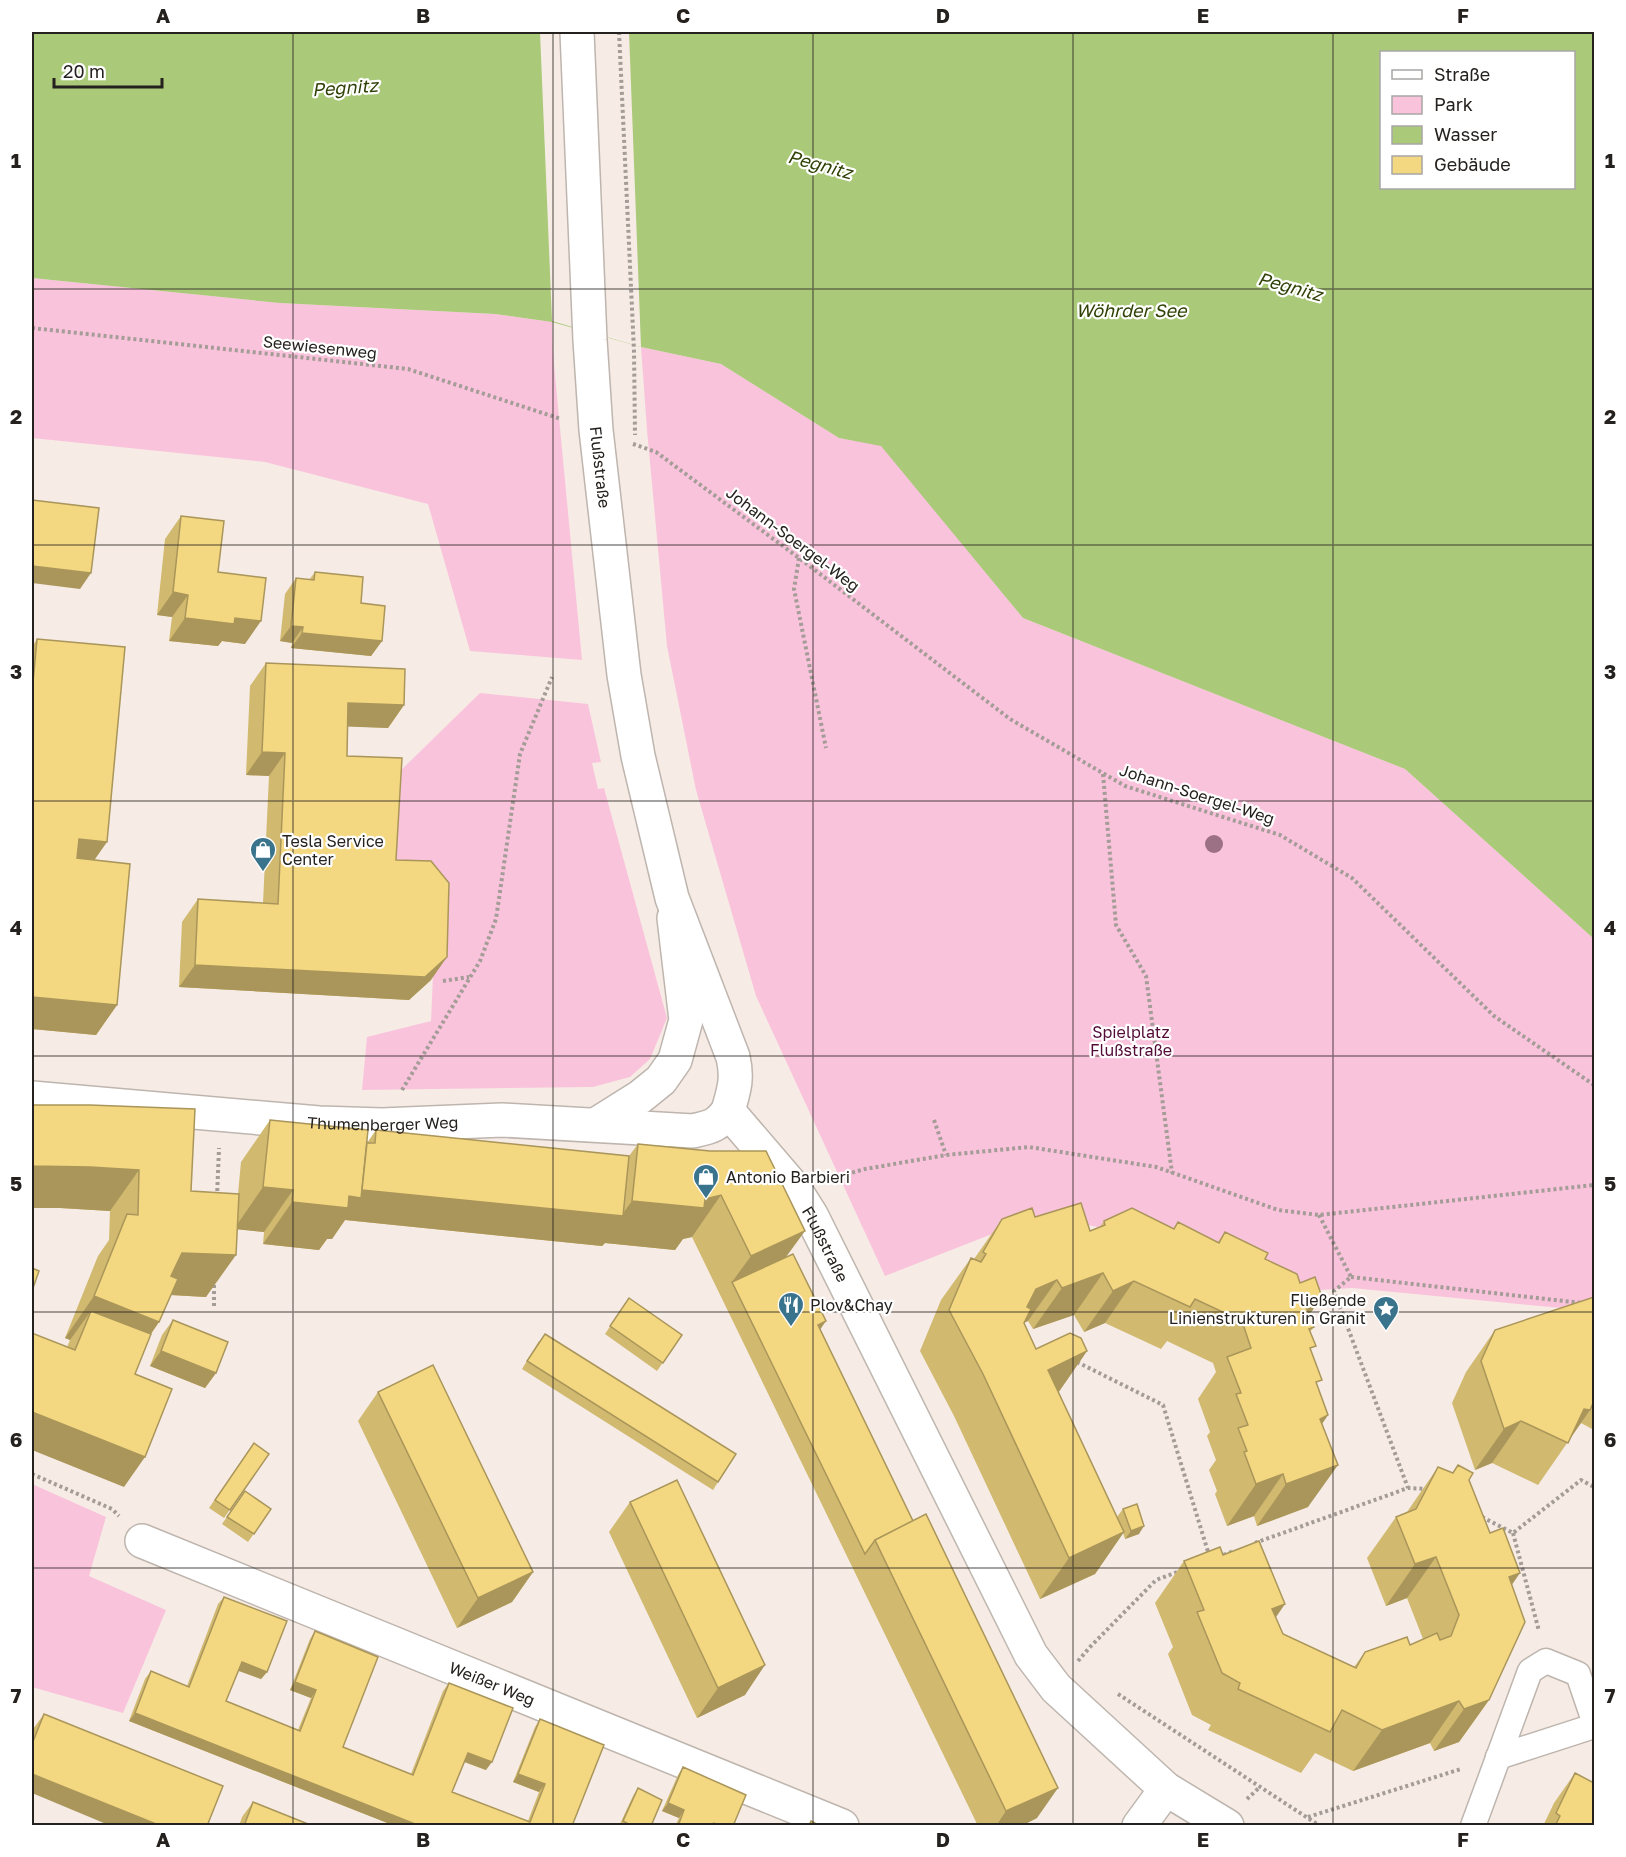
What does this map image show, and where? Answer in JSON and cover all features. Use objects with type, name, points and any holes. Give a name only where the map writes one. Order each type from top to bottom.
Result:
[{"type":"street","name":"Flußstraße","points":[[578,32],[590,340],[596,430],[629,705],[638,756],[672,898],[686,1020],[675,1060],[661,1080],[640,1097],[597,1124]]},
{"type":"street","name":"Flußstraße","points":[[672,898],[735,1064],[736,1086],[728,1111],[794,1188],[811,1215],[1032,1655],[1056,1688],[1166,1789],[1227,1826]]},
{"type":"street","name":"Thumenberger Weg","points":[[32,1098],[319,1124],[382,1125],[502,1120],[693,1131],[713,1126],[728,1111]]},
{"type":"street","name":"Weißer Weg","points":[[142,1541],[842,1826]]},
{"type":"street","points":[[1473,1826],[1530,1671],[1546,1661],[1578,1674],[1594,1721]]},
{"type":"street","points":[[1498,1757],[1594,1726]]},
{"type":"street","points":[[1139,1826],[1166,1789]]},
{"type":"path","points":[[619,32],[634,351],[635,444]]},
{"type":"path","name":"Seewiesenweg","points":[[32,328],[408,369],[596,430]]},
{"type":"path","name":"Johann-Soergel-Weg","points":[[596,430],[656,452],[1010,719],[1125,786],[1280,835],[1352,878],[1494,1016],[1594,1085]]},
{"type":"path","points":[[799,558],[794,588],[826,748]]},
{"type":"path","points":[[382,1125],[480,961],[495,919],[520,754],[552,677]]},
{"type":"path","points":[[1103,774],[1116,925],[1146,976],[1172,1173]]},
{"type":"path","points":[[443,981],[469,977]]},
{"type":"path","points":[[217,1204],[220,1114]]},
{"type":"path","points":[[934,1120],[946,1155]]},
{"type":"path","points":[[794,1188],[865,1169],[946,1155],[1029,1147],[1156,1167],[1278,1210],[1319,1215],[1594,1185]]},
{"type":"path","points":[[1319,1215],[1350,1277]]},
{"type":"path","points":[[214,1306],[215,1272]]},
{"type":"path","points":[[1408,1488],[1334,1291],[1350,1277],[1583,1303]]},
{"type":"path","points":[[1070,1359],[1163,1405],[1210,1560],[1243,1548]]},
{"type":"path","points":[[32,1474],[112,1509],[142,1541]]},
{"type":"path","points":[[1513,1533],[1581,1480],[1594,1487]]},
{"type":"path","points":[[1254,1544],[1408,1488],[1429,1489]]},
{"type":"path","points":[[1481,1517],[1513,1533],[1546,1661]]},
{"type":"path","points":[[1089,1647],[1156,1580],[1188,1568]]},
{"type":"path","points":[[1113,1691],[1320,1826]]},
{"type":"path","points":[[1308,1817],[1498,1757]]},
{"type":"green space","points":[[32,278],[280,303],[495,314],[552,322],[553,354],[582,660],[470,651],[428,504],[265,462],[32,438]]},
{"type":"green space","name":"Spielplatz Flußstraße","points":[[641,347],[721,364],[839,438],[881,445],[1023,618],[1405,769],[1594,939],[1594,1315],[1582,1310],[1352,1288],[1288,1292],[1189,1244],[1087,1225],[1010,1227],[885,1276],[756,996],[696,790],[667,646]]},
{"type":"green space","points":[[480,693],[588,704],[601,762],[592,763],[598,789],[604,788],[667,1018],[650,1059],[630,1077],[593,1087],[362,1090],[367,1037],[431,1021],[436,905],[383,880],[391,780]]},
{"type":"green space","points":[[32,1484],[106,1517],[89,1576],[166,1610],[123,1713],[32,1687]]},
{"type":"water","name":"Wöhrder See","points":[[32,32],[1594,32],[1594,939],[1405,769],[1023,618],[881,446],[839,438],[721,364],[641,347],[552,322],[495,314],[280,303],[32,278]]},
{"type":"pier","points":[[540,32],[629,32],[641,347],[552,321]]},
{"type":"building","points":[[32,500],[99,508],[91,573],[32,566]]},
{"type":"building","points":[[181,516],[224,521],[218,572],[266,578],[261,621],[235,618],[234,624],[185,618],[188,595],[173,592]]},
{"type":"building","points":[[315,572],[363,577],[361,603],[385,606],[382,641],[302,633],[303,627],[291,626],[296,578],[314,580]]},
{"type":"building","points":[[37,639],[125,647],[107,842],[79,839],[77,858],[130,864],[117,1005],[32,997],[32,693]]},
{"type":"building","points":[[266,663],[405,669],[404,705],[348,703],[347,756],[402,758],[396,860],[431,861],[449,883],[447,957],[425,977],[195,965],[198,899],[278,904],[285,753],[262,752]]},
{"type":"building","points":[[32,1105],[195,1109],[191,1191],[239,1194],[236,1255],[182,1253],[171,1276],[178,1279],[159,1322],[94,1296],[127,1214],[138,1215],[139,1170],[32,1166]]},
{"type":"building","points":[[270,1120],[368,1130],[361,1198],[349,1196],[348,1208],[292,1202],[293,1190],[263,1187]]},
{"type":"building","points":[[376,1130],[629,1156],[623,1216],[362,1190],[367,1143],[375,1143]]},
{"type":"building","points":[[638,1144],[710,1151],[766,1151],[805,1231],[751,1256],[721,1195],[705,1199],[704,1208],[632,1201]]},
{"type":"building","points":[[1081,1203],[1090,1231],[1105,1225],[1104,1221],[1132,1208],[1174,1229],[1178,1222],[1219,1243],[1225,1232],[1268,1253],[1265,1259],[1297,1274],[1300,1283],[1315,1277],[1322,1297],[1313,1300],[1314,1303],[1306,1307],[1314,1327],[1309,1329],[1316,1346],[1310,1348],[1322,1380],[1316,1382],[1328,1415],[1320,1419],[1338,1465],[1286,1484],[1283,1474],[1256,1484],[1238,1428],[1248,1425],[1236,1394],[1241,1393],[1227,1357],[1251,1348],[1242,1321],[1195,1299],[1190,1307],[1134,1281],[1113,1291],[1103,1273],[1062,1288],[1057,1280],[1036,1289],[1027,1307],[1031,1309],[1024,1323],[1036,1349],[1070,1333],[1081,1338],[1087,1351],[1048,1370],[1124,1532],[1069,1558],[983,1374],[949,1310],[971,1258],[981,1262],[986,1254],[983,1252],[1002,1219],[1032,1208],[1035,1217]]},
{"type":"building","points":[[793,1254],[826,1321],[818,1325],[913,1521],[875,1540],[865,1554],[732,1282]]},
{"type":"building","points":[[32,1268],[39,1271],[32,1291]]},
{"type":"building","points":[[1594,1297],[1594,1401],[1590,1410],[1584,1409],[1568,1443],[1521,1421],[1504,1429],[1481,1361],[1495,1330]]},
{"type":"building","points":[[629,1298],[682,1335],[663,1363],[610,1326]]},
{"type":"building","points":[[91,1311],[151,1334],[135,1374],[172,1389],[145,1457],[32,1412],[32,1333],[75,1350]]},
{"type":"building","points":[[173,1320],[228,1342],[216,1373],[161,1351]]},
{"type":"building","points":[[545,1334],[736,1454],[718,1482],[527,1361]]},
{"type":"building","points":[[433,1365],[533,1572],[478,1598],[378,1392]]},
{"type":"building","points":[[254,1443],[269,1454],[230,1510],[215,1500]]},
{"type":"building","points":[[1458,1465],[1473,1473],[1469,1480],[1490,1533],[1503,1528],[1520,1573],[1509,1577],[1525,1622],[1489,1700],[1464,1709],[1459,1701],[1382,1730],[1342,1710],[1330,1732],[1238,1689],[1240,1683],[1222,1673],[1197,1612],[1204,1610],[1184,1561],[1220,1547],[1223,1555],[1259,1541],[1285,1604],[1272,1609],[1283,1634],[1356,1668],[1365,1652],[1407,1637],[1410,1645],[1437,1633],[1440,1640],[1451,1636],[1459,1615],[1436,1557],[1415,1564],[1396,1517],[1416,1509],[1438,1467],[1453,1473]]},
{"type":"building","points":[[677,1480],[765,1665],[718,1688],[630,1502]]},
{"type":"building","points":[[245,1491],[271,1509],[254,1534],[227,1517]]},
{"type":"building","points":[[1137,1504],[1144,1526],[1131,1531],[1123,1509]]},
{"type":"building","points":[[926,1514],[1058,1788],[1006,1811],[875,1540]]},
{"type":"building","points":[[224,1597],[287,1621],[267,1672],[242,1662],[226,1701],[300,1731],[316,1690],[295,1682],[315,1631],[378,1657],[343,1747],[413,1775],[449,1683],[513,1708],[492,1762],[468,1753],[452,1792],[530,1822],[545,1784],[518,1774],[540,1719],[604,1745],[572,1826],[420,1826],[135,1713],[151,1671],[189,1687]]},
{"type":"building","points":[[44,1714],[223,1786],[207,1826],[161,1826],[32,1774],[32,1744]]},
{"type":"building","points":[[683,1767],[746,1795],[733,1826],[719,1826],[714,1823],[713,1826],[678,1826],[684,1810],[668,1803]]},
{"type":"building","points":[[1575,1773],[1594,1783],[1594,1826],[1555,1826],[1560,1816],[1556,1813]]},
{"type":"building","points":[[638,1788],[662,1800],[651,1826],[632,1826],[623,1821]]},
{"type":"building","points":[[253,1802],[313,1826],[244,1826]]},
{"type":"building","points":[[811,1821],[820,1826],[809,1826]]},
{"type":"place","name":"Tesla Service Center","points":[[263,873]]},
{"type":"place","name":"Antonio Barbieri","points":[[706,1200]]},
{"type":"place","name":"Plov&Chay","points":[[791,1328]]},
{"type":"place","name":"Fließende Linienstrukturen in Granit","points":[[1386,1332]]},
{"type":"water label","name":"Pegnitz","points":[[345,88]]},
{"type":"water label","name":"Pegnitz","points":[[820,165]]},
{"type":"water label","name":"Pegnitz","points":[[1290,287]]}]
